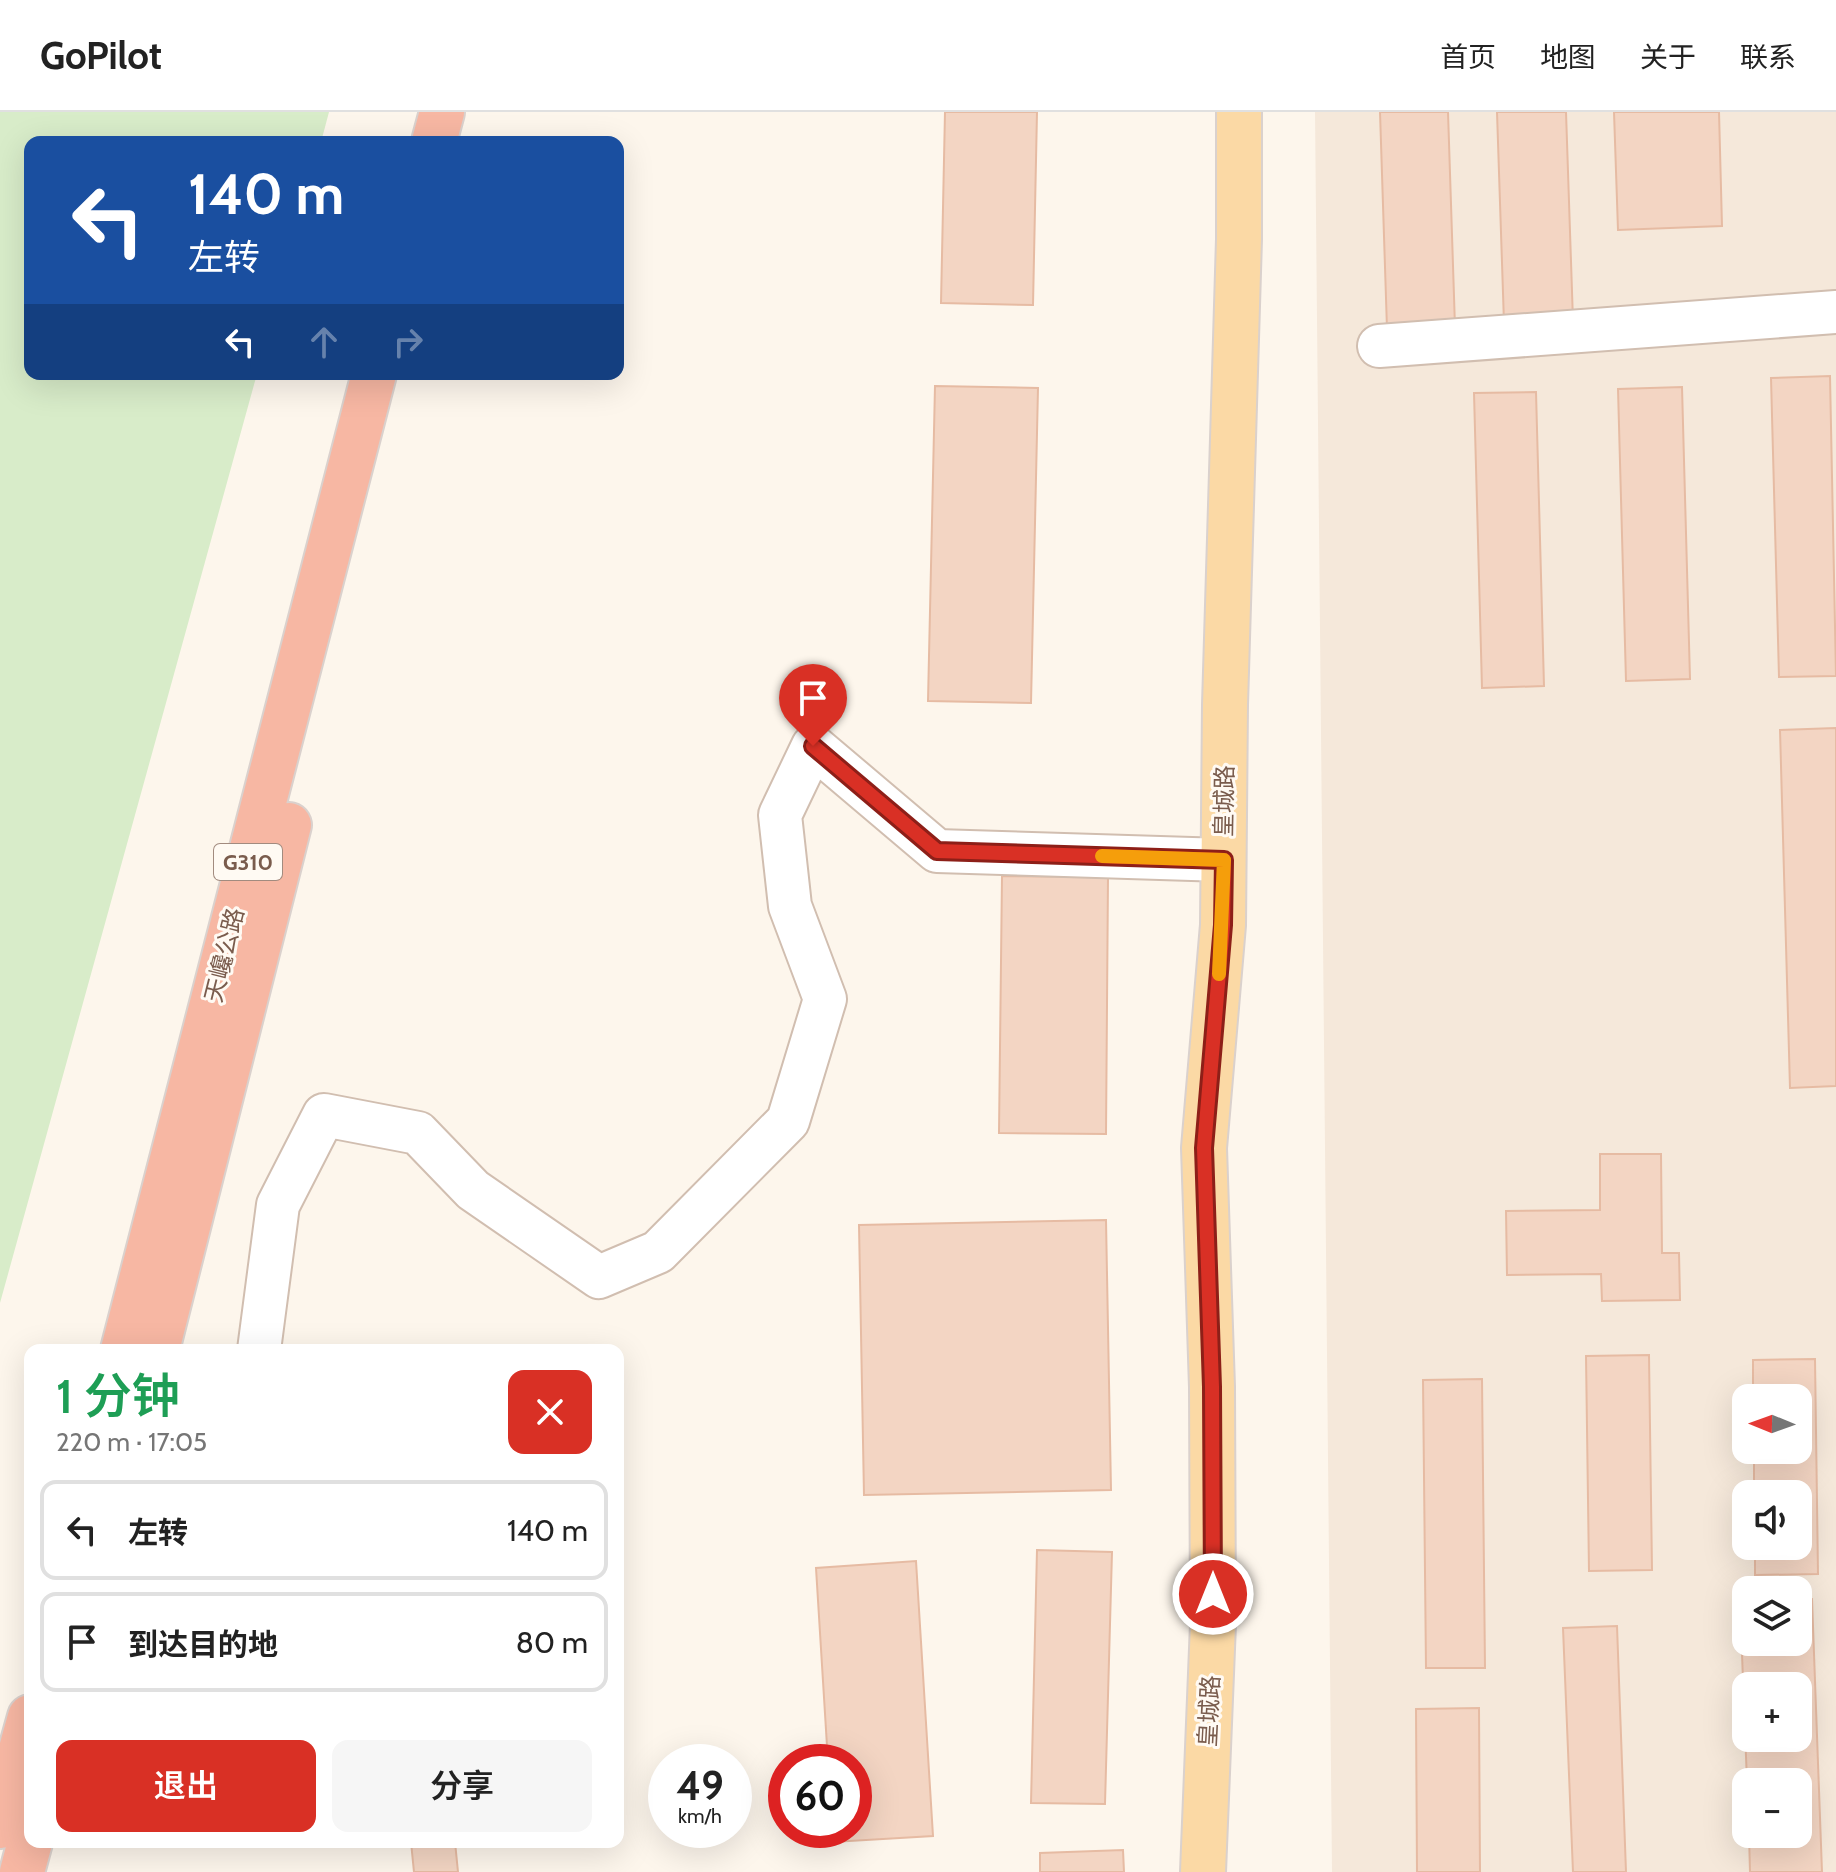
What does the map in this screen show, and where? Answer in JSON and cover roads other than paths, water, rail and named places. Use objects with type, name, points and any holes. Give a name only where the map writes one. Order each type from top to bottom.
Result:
[{"type":"highway","points":[[436,136],[442,112]]},
{"type":"highway","points":[[464,136],[470,112]]},
{"type":"highway","name":"天巉公路","points":[[125,1344],[372,380]]},
{"type":"highway","name":"天巉公路","points":[[159,1344],[401,380]]},
{"type":"highway","points":[[0,1826],[24,1739]]},
{"type":"highway","points":[[22,1872],[28,1848]]},
{"type":"main road","name":"皇城路","points":[[1203,1872],[1213,1624],[1212,1387],[1204,1148],[1223,925],[1239,239],[1239,112]]},
{"type":"street","points":[[1379,346],[1836,312]]},
{"type":"street","points":[[260,1344],[278,1205],[324,1115],[418,1133],[473,1190],[599,1277],[658,1252],[788,1121],[825,999],[790,906],[780,815],[813,746],[937,851],[1224,860]]}]
